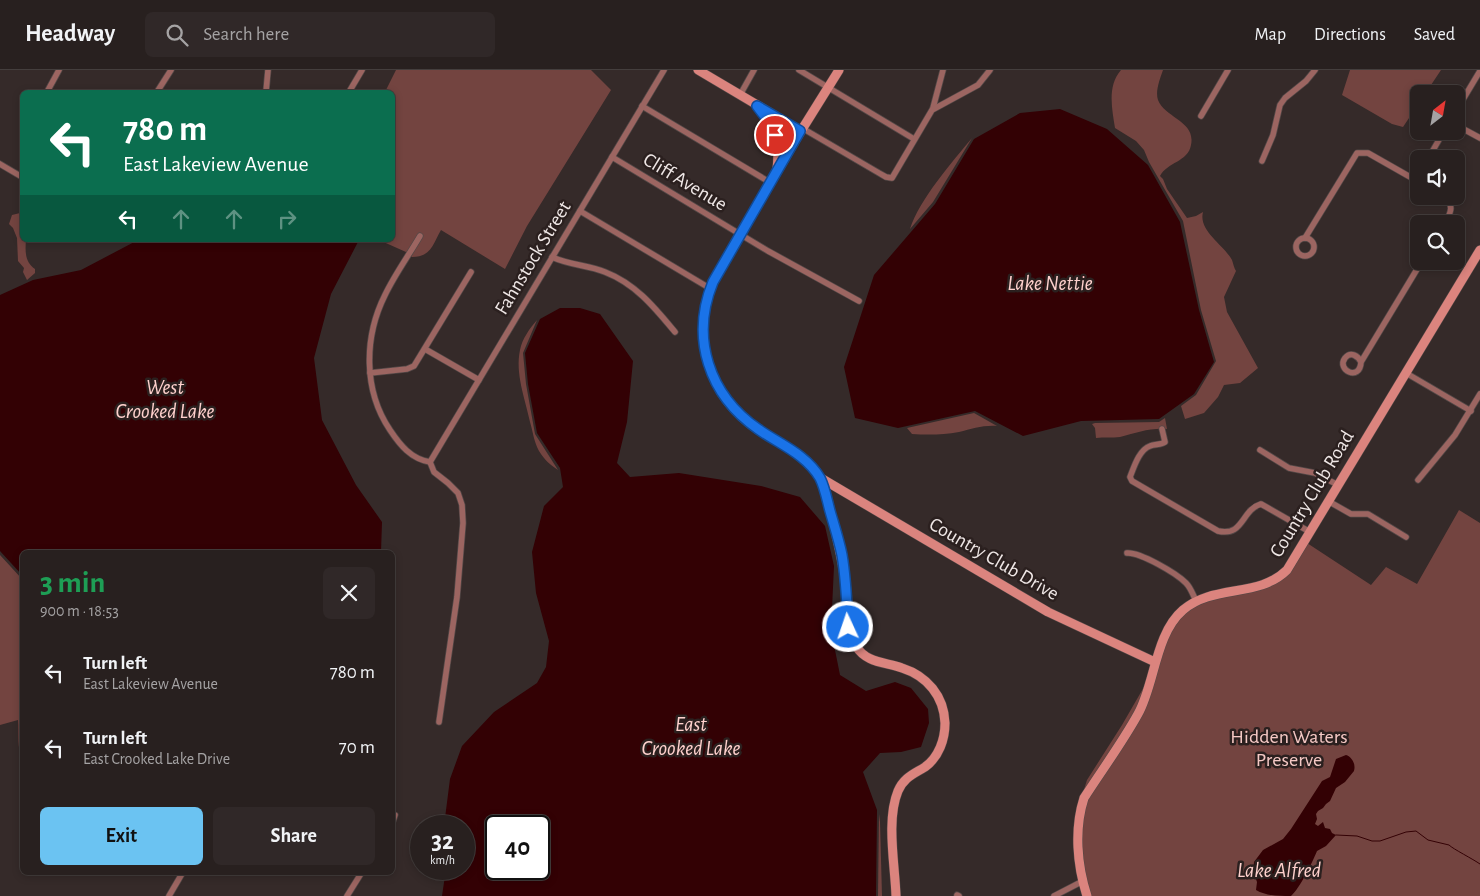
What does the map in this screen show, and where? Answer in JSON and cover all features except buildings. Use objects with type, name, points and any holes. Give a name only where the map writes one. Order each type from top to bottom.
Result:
[{"type":"street","points":[[48,90],[59,70]]},
{"type":"street","points":[[158,90],[171,70]]},
{"type":"street","points":[[266,90],[268,70]]},
{"type":"street","points":[[350,90],[362,70]]},
{"type":"street","name":"Fahnstock Street","points":[[430,462],[664,70]]},
{"type":"street","points":[[698,70],[757,106],[886,178],[892,178],[933,108],[943,70]]},
{"type":"street","points":[[740,95],[754,70]]},
{"type":"street","points":[[799,70],[914,139]]},
{"type":"street","points":[[838,70],[801,129],[711,289],[704,307],[702,334],[711,373],[719,388],[740,414],[761,431],[801,457],[819,477],[842,557],[847,595],[848,627],[852,638],[864,656],[902,668],[922,677],[938,694],[944,716],[943,741],[934,758],[908,777],[898,792],[892,818],[896,896]]},
{"type":"street","points":[[933,108],[978,85],[990,70]]},
{"type":"street","points":[[1200,116],[1228,70]]},
{"type":"street","points":[[1262,161],[1273,135],[1280,105],[1315,70]]},
{"type":"street","points":[[1465,96],[1480,71]]},
{"type":"street","points":[[642,106],[771,184]]},
{"type":"street","points":[[757,106],[769,122],[775,135],[778,151],[776,174]]},
{"type":"street","points":[[1465,130],[1480,138]]},
{"type":"street","points":[[1305,238],[1357,153],[1368,153],[1410,174]]},
{"type":"street","name":"Cliff Avenue","points":[[612,157],[807,273],[860,301]]},
{"type":"street","points":[[0,164],[20,176]]},
{"type":"street","points":[[580,211],[711,289]]},
{"type":"street","points":[[420,236],[390,285],[377,313],[370,345],[370,373],[374,398],[392,433],[404,448],[416,458],[430,462],[434,472],[458,493],[463,515],[458,588],[439,722]]},
{"type":"street","name":"Country Club Road","points":[[1086,896],[1082,881],[1078,846],[1080,811],[1084,798],[1139,714],[1163,641],[1176,617],[1189,604],[1196,601],[1214,594],[1274,582],[1287,570],[1480,250]]},
{"type":"street","points":[[552,257],[569,264],[606,272],[637,290],[675,332]]},
{"type":"street","points":[[1361,362],[1417,270]]},
{"type":"street","points":[[370,373],[411,368],[417,362],[471,272]]},
{"type":"street","points":[[425,349],[479,380]]},
{"type":"street","points":[[1406,373],[1470,411]]},
{"type":"street","points":[[1418,480],[1455,435],[1480,394]]},
{"type":"street","points":[[1162,429],[1166,442],[1151,445],[1142,451],[1130,477],[1132,481],[1218,530],[1227,532],[1235,530],[1250,510],[1261,504],[1310,532]]},
{"type":"street","points":[[1260,450],[1289,468],[1315,473],[1338,486]]},
{"type":"street","name":"Country Club Drive","points":[[819,477],[1048,612],[1155,662]]},
{"type":"street","points":[[1328,501],[1349,513],[1368,514],[1406,536]]},
{"type":"street","points":[[1127,552],[1142,555],[1182,580],[1189,587],[1196,601]]},
{"type":"street","points":[[169,896],[181,875]]},
{"type":"street","points":[[347,896],[360,875]]},
{"type":"street","points":[[1054,896],[1082,881]]},
{"type":"green space","points":[[396,70],[591,70],[611,90],[527,226],[505,269],[441,230],[431,249],[423,255],[412,257],[406,252],[384,242],[395,242],[395,90],[386,90]]},
{"type":"green space","points":[[1121,70],[1163,70],[1157,89],[1158,100],[1167,111],[1189,130],[1191,145],[1189,151],[1182,159],[1163,171],[1160,176],[1187,218],[1203,212],[1202,219],[1208,232],[1232,260],[1236,271],[1224,297],[1227,312],[1258,368],[1240,383],[1224,385],[1218,397],[1204,413],[1185,419],[1181,406],[1196,395],[1216,361],[1201,310],[1183,221],[1144,150],[1136,141],[1115,128],[1112,90]]},
{"type":"green space","points":[[1350,70],[1441,70],[1431,85],[1410,85],[1410,116],[1403,127],[1392,124],[1342,95]]},
{"type":"green space","points":[[972,138],[933,202],[910,229],[921,206],[946,169]]},
{"type":"green space","points":[[20,213],[20,242],[26,242],[26,256],[29,263],[35,269],[35,273],[27,280],[23,272],[24,268],[18,261],[17,238],[9,224],[12,215]]},
{"type":"green space","points":[[537,320],[523,353],[526,384],[535,434],[558,470],[545,459],[537,448],[520,377],[519,359],[521,346]]},
{"type":"green space","points":[[974,413],[997,426],[947,434],[912,434],[907,428]]},
{"type":"green space","points":[[1165,418],[1167,429],[1148,430],[1120,437],[1096,438],[1095,428],[1092,424],[1159,422]]},
{"type":"green space","name":"Hidden Waters Preserve","points":[[1459,510],[1480,523],[1480,896],[1089,896],[1083,865],[1081,829],[1086,799],[1141,715],[1166,642],[1178,618],[1200,601],[1275,584],[1289,572],[1307,543],[1371,585],[1386,567],[1417,584]]},
{"type":"green space","points":[[0,555],[20,577],[20,755],[18,720],[0,725]]},
{"type":"green space","points":[[1148,680],[1136,713],[1082,796],[1087,780]]},
{"type":"green space","points":[[879,814],[880,822],[882,896],[878,896]]},
{"type":"water","name":"Lake Nettie","points":[[1060,109],[1107,129],[1148,165],[1180,222],[1199,310],[1214,362],[1194,394],[1159,419],[1081,421],[1023,436],[975,411],[898,428],[855,418],[844,367],[874,275],[935,204],[974,139],[1020,113]]},
{"type":"water","name":"West Crooked Lake","points":[[134,242],[358,242],[331,294],[314,358],[322,420],[356,485],[382,522],[381,550],[20,550],[20,573],[0,551],[0,295],[33,280],[81,270]]},
{"type":"water","name":"East Crooked Lake","points":[[560,308],[580,308],[600,314],[633,361],[627,422],[617,463],[630,477],[679,473],[761,486],[800,497],[825,526],[834,566],[831,630],[840,675],[866,691],[895,682],[911,688],[928,709],[929,723],[921,747],[901,752],[880,753],[863,772],[877,810],[876,896],[442,896],[444,880],[475,880],[475,815],[445,815],[450,779],[462,746],[494,712],[537,683],[546,667],[549,641],[536,593],[532,552],[544,506],[563,487],[560,468],[537,433],[528,384],[525,353],[540,319]]},
{"type":"water","name":"Lake Alfred","points":[[1346,755],[1353,761],[1354,771],[1345,782],[1336,788],[1330,801],[1316,814],[1315,824],[1318,826],[1323,822],[1325,828],[1330,829],[1336,835],[1326,846],[1317,851],[1302,881],[1291,896],[1268,895],[1256,890],[1257,882],[1253,871],[1254,862],[1263,850],[1283,839],[1322,781],[1330,777],[1336,759]]},
{"type":"waterway","points":[[1336,835],[1357,836],[1372,841],[1380,841],[1406,832],[1416,831],[1428,840],[1449,845],[1480,864]]},
{"type":"route","points":[[775,135],[769,122],[757,106],[800,131],[713,282],[704,307],[702,334],[711,373],[729,403],[753,426],[801,457],[822,483],[842,557],[847,595],[848,627]]}]
